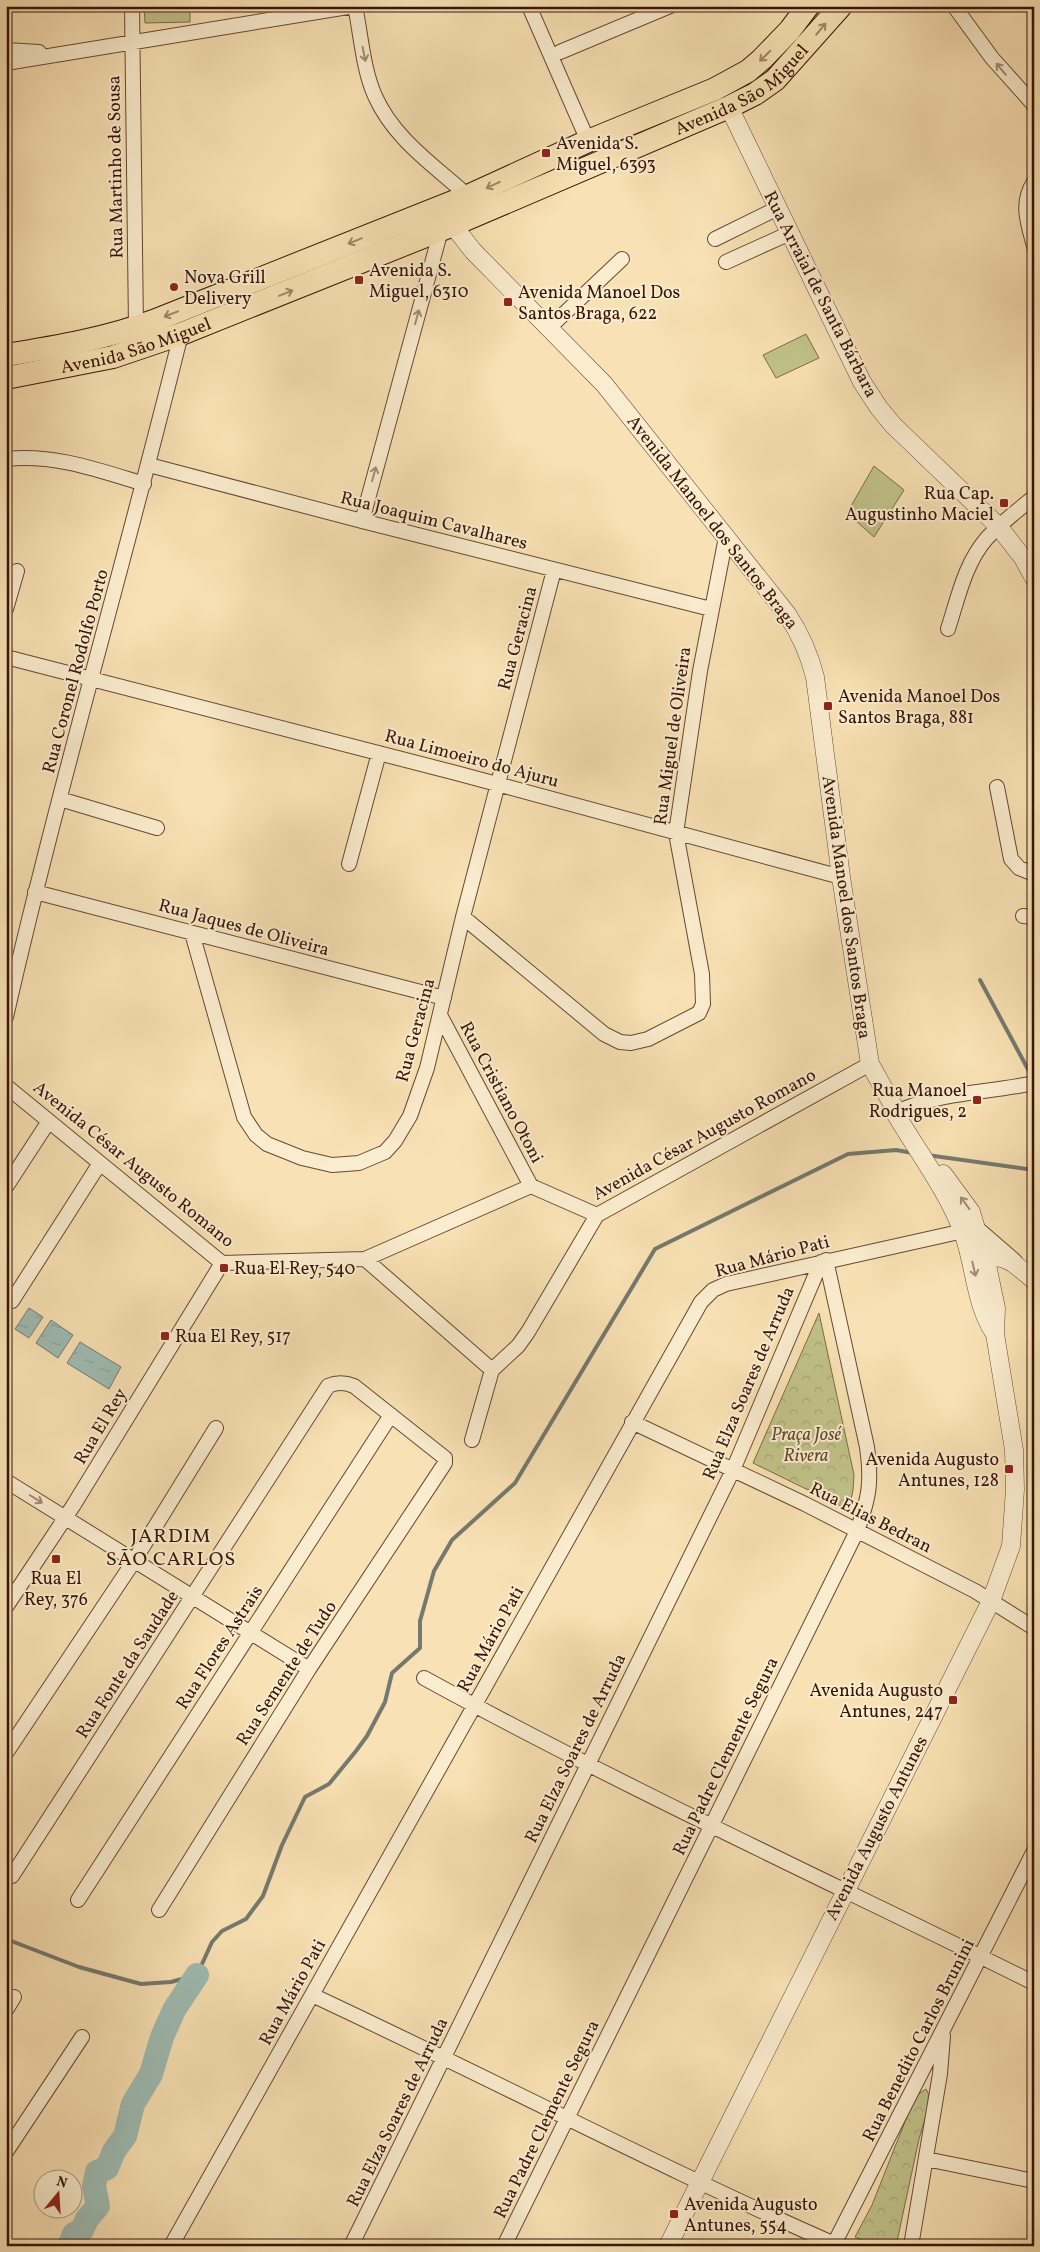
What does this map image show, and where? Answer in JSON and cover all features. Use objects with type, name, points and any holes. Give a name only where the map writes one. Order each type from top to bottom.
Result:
[{"type":"main road","name":"Avenida São Miguel","points":[[6,355],[54,347],[136,328],[439,208],[588,141],[716,89],[748,71],[790,30],[808,6]]},
{"type":"main road","name":"Avenida São Miguel","points":[[6,378],[113,357],[181,334],[484,212],[729,107],[755,94],[776,80],[840,6]]},
{"type":"street","name":"Rua Martinho de Sousa","points":[[132,6],[136,328]]},
{"type":"street","points":[[6,63],[355,6],[367,69],[374,96],[378,103],[408,144],[484,212]]},
{"type":"street","points":[[529,6],[588,141]]},
{"type":"street","points":[[560,52],[670,6]]},
{"type":"street","points":[[954,6],[992,58],[1034,105]]},
{"type":"street","points":[[6,50],[62,54]]},
{"type":"street","name":"Rua Arraial de Santa Bárbara","points":[[729,107],[862,382],[879,408],[911,444],[999,527],[1034,578]]},
{"type":"street","points":[[1034,182],[1025,200],[1026,216],[1034,246]]},
{"type":"street","name":"Avenida Manoel dos Santos Braga","points":[[439,208],[447,227],[550,327],[604,384],[641,428],[787,614],[801,635],[809,652],[815,677],[870,1064],[896,1110]]},
{"type":"street","points":[[715,239],[778,208]]},
{"type":"street","points":[[362,521],[447,227]]},
{"type":"street","points":[[726,262],[790,233]]},
{"type":"street","points":[[550,327],[622,258]]},
{"type":"street","name":"Rua Coronel Rodolfo Porto","points":[[6,1017],[35,892],[149,465],[181,334]]},
{"type":"street","points":[[6,459],[42,457],[105,472],[144,484]]},
{"type":"street","name":"Rua Joaquim Cavalhares","points":[[149,465],[711,609]]},
{"type":"street","points":[[948,629],[964,579],[975,555],[999,527],[1034,497]]},
{"type":"street","name":"Rua Miguel de Oliveira","points":[[463,917],[604,1034],[620,1042],[631,1043],[648,1039],[699,1013],[703,1004],[702,974],[676,833],[711,609],[726,537]]},
{"type":"street","points":[[6,609],[17,570]]},
{"type":"street","name":"Rua Geracina","points":[[192,933],[244,1117],[256,1135],[267,1144],[302,1158],[332,1165],[359,1164],[385,1152],[395,1141],[410,1116],[427,1068],[463,917],[554,570]]},
{"type":"street","name":"Rua Limoeiro do Ajuru","points":[[6,657],[498,784],[842,877]]},
{"type":"street","points":[[349,864],[379,753]]},
{"type":"street","points":[[996,787],[1011,859],[1019,868],[1034,874]]},
{"type":"street","points":[[60,799],[157,828]]},
{"type":"street","name":"Rua Jaques de Oliveira","points":[[35,892],[444,998]]},
{"type":"street","name":"Rua Cristiano Otoni","points":[[440,1015],[531,1186]]},
{"type":"street","name":"Avenida César Augusto Romano","points":[[6,1086],[222,1262],[365,1259],[531,1186],[597,1215],[870,1064]]},
{"type":"street","points":[[896,1110],[935,1099],[1001,1090],[1034,1083]]},
{"type":"street","name":"Avenida Augusto Antunes","points":[[896,1110],[938,1174],[971,1212],[970,1230],[974,1266],[982,1308],[987,1323],[995,1334]]},
{"type":"street","points":[[6,1187],[49,1121]]},
{"type":"street","points":[[12,1301],[100,1163]]},
{"type":"street","points":[[472,1440],[492,1370],[518,1346],[528,1332],[597,1215]]},
{"type":"street","points":[[970,1230],[1034,1279]]},
{"type":"street","name":"Avenida Augusto Antunes","points":[[668,2246],[844,1890],[991,1601],[1011,1546],[1015,1489],[1014,1450],[995,1334],[996,1308],[987,1265],[970,1230]]},
{"type":"street","name":"Rua Mário Pati","points":[[171,2246],[700,1302],[713,1290],[726,1284],[970,1230]]},
{"type":"street","points":[[987,1265],[991,1258],[1000,1257],[1034,1279]]},
{"type":"street","points":[[365,1259],[492,1370]]},
{"type":"street","name":"Rua Elza Soares de Arruda","points":[[351,2246],[733,1470],[824,1261]]},
{"type":"street","name":"Rua Padre Clemente Segura","points":[[504,2246],[857,1531],[867,1504],[871,1476],[868,1447],[824,1261]]},
{"type":"street","name":"Rua El Rey","points":[[6,1607],[65,1518],[222,1262]]},
{"type":"street","name":"Rua Fonte da Saudade","points":[[12,1876],[328,1386],[335,1383],[345,1383],[354,1386],[391,1415]]},
{"type":"street","name":"Rua Semente de Tudo","points":[[159,1910],[309,1669],[445,1463],[445,1458],[391,1415]]},
{"type":"street","name":"Rua Flores Astrais","points":[[78,1900],[391,1415]]},
{"type":"street","name":"Rua Elias Bedran","points":[[632,1422],[857,1531],[991,1601],[1034,1628]]},
{"type":"street","points":[[6,1753],[134,1561],[216,1428]]},
{"type":"street","points":[[6,1481],[309,1669]]},
{"type":"street","points":[[424,1678],[588,1763],[1034,1983]]},
{"type":"street","name":"Rua Benedito Carlos Brunini","points":[[836,2245],[1034,1851]]},
{"type":"street","points":[[312,1995],[444,2057],[699,2183],[836,2245]]},
{"type":"street","points":[[6,2010],[14,1997]]},
{"type":"street","points":[[911,2246],[940,2074],[944,2028]]},
{"type":"street","points":[[6,2152],[82,2037]]},
{"type":"street","points":[[926,2159],[1034,2181]]},
{"type":"green space","points":[[144,6],[190,6],[190,22],[145,23]]},
{"type":"green space","points":[[806,334],[819,358],[776,378],[763,355]]},
{"type":"green space","points":[[874,466],[904,490],[874,537],[847,513]]},
{"type":"green space","name":"Praça José Rivera","points":[[819,1313],[854,1475],[849,1510],[753,1463]]},
{"type":"green space","points":[[926,2089],[931,2099],[919,2139],[896,2246],[875,2246],[855,2237],[872,2205],[912,2104],[917,2095]]},
{"type":"water","points":[[29,1308],[43,1317],[29,1338],[15,1329]]},
{"type":"water","points":[[51,1320],[73,1335],[58,1358],[36,1343]]},
{"type":"water","points":[[80,1342],[121,1367],[109,1389],[67,1363]]},
{"type":"waterway","points":[[980,980],[1031,1075]]},
{"type":"waterway","points":[[6,1939],[79,1967],[141,1984],[171,1982],[197,1975],[212,1942],[222,1931],[246,1919],[263,1896],[282,1845],[305,1797],[329,1784],[356,1751],[367,1736],[385,1702],[392,1673],[420,1648],[420,1621],[434,1571],[452,1540],[515,1483],[655,1249],[848,1154],[896,1150],[913,1153]]},
{"type":"waterway","points":[[927,1155],[1034,1170]]},
{"type":"waterway","points":[[69,2246],[74,2234],[82,2230],[87,2219],[98,2206],[94,2186],[97,2172],[107,2168],[114,2151],[125,2136],[133,2104],[151,2074],[162,2037],[174,2010],[197,1975]]},
{"type":"place","name":"Avenida S. Miguel, 6393","points":[[546,153]]},
{"type":"place","name":"Avenida S. Miguel, 6310","points":[[359,280]]},
{"type":"place","name":"Nova Grill Delivery","points":[[174,287]]},
{"type":"place","name":"Avenida Manoel Dos Santos Braga, 622","points":[[508,302]]},
{"type":"place","name":"Rua Cap. Augustinho Maciel","points":[[1004,503]]},
{"type":"place","name":"Avenida Manoel Dos Santos Braga, 881","points":[[828,706]]},
{"type":"place","name":"Rua Manoel Rodrigues, 2","points":[[977,1100]]},
{"type":"place","name":"Rua El Rey, 540","points":[[224,1268]]},
{"type":"place","name":"Rua El Rey, 517","points":[[165,1336]]},
{"type":"place","name":"Avenida Augusto Antunes, 128","points":[[1009,1469]]},
{"type":"place","name":"Rua El Rey, 376","points":[[56,1559]]},
{"type":"place","name":"Avenida Augusto Antunes, 247","points":[[953,1700]]},
{"type":"place","name":"Avenida Augusto Antunes, 554","points":[[674,2214]]},
{"type":"district","name":"JARDIM SÃO CARLOS","points":[[171,1546]]}]
